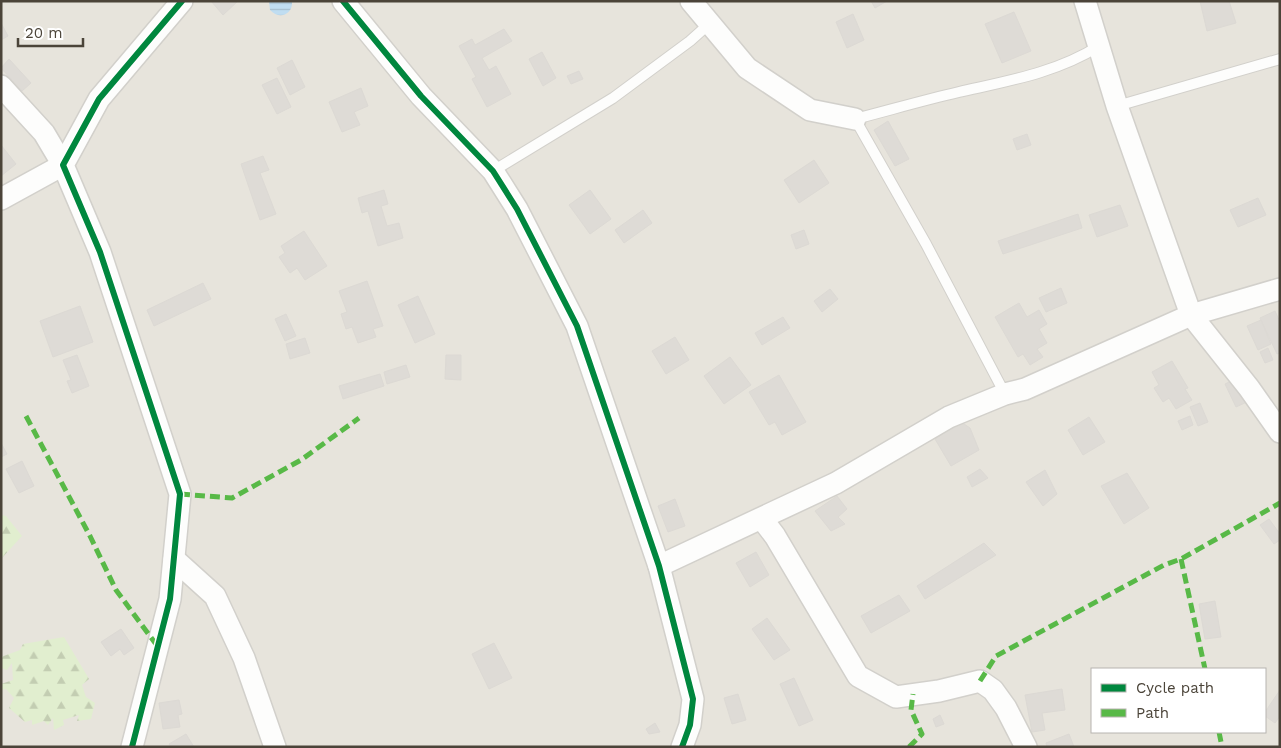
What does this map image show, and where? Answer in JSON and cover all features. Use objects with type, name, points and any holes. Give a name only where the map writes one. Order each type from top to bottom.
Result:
[{"type":"street","points":[[343,1],[421,96],[493,171],[517,209],[577,326],[659,566],[693,699],[690,726],[682,747]]},
{"type":"street","points":[[691,1],[747,68],[810,110],[855,119]]},
{"type":"street","points":[[1085,1],[1117,106],[1191,316],[1249,388],[1280,432]]},
{"type":"street","points":[[1,199],[63,165],[99,99],[177,3]]},
{"type":"street","points":[[1,86],[44,133],[63,165],[100,252],[180,494],[170,598],[132,747]]},
{"type":"street","points":[[659,566],[836,483],[949,417],[1005,394],[1025,389],[1191,316],[1280,289]]},
{"type":"street","points":[[762,519],[775,536],[858,676],[896,697],[939,691],[980,681],[993,690],[1006,708],[1026,747]]},
{"type":"street","points":[[174,559],[215,596],[244,658],[275,747]]},
{"type":"lane","points":[[493,171],[613,98],[690,41],[709,24]]},
{"type":"lane","points":[[1005,394],[926,244],[855,119],[938,97],[1042,73],[1082,56],[1099,46]]},
{"type":"lane","points":[[1117,106],[1280,59]]},
{"type":"shaded area","points":[[1,1],[1280,1],[1280,747],[1,747]]},
{"type":"green space","points":[[1,515],[6,516],[22,536],[1,559]]},
{"type":"green space","points":[[64,637],[89,679],[82,685],[86,697],[95,703],[91,719],[77,721],[79,715],[63,720],[64,725],[54,730],[53,718],[48,725],[44,721],[32,725],[32,720],[25,722],[9,708],[14,698],[6,689],[1,690],[1,684],[13,680],[12,663],[7,670],[1,668],[1,657],[20,650],[23,644]]},
{"type":"water","points":[[269,1],[292,1],[292,6],[288,13],[277,15],[270,10]]},
{"type":"building","points":[[211,1],[238,1],[223,15]]},
{"type":"building","points":[[871,1],[887,1],[875,8]]},
{"type":"building","points":[[1200,1],[1229,1],[1236,23],[1207,31]]},
{"type":"building","points":[[1014,12],[1031,51],[1002,63],[985,24]]},
{"type":"building","points":[[853,14],[864,40],[847,48],[836,22]]},
{"type":"building","points":[[1,23],[8,36],[1,40]]},
{"type":"building","points":[[504,29],[512,41],[482,58],[489,70],[496,66],[511,94],[487,107],[472,79],[476,77],[459,46],[472,39],[475,45]]},
{"type":"building","points":[[542,52],[556,78],[543,86],[529,59]]},
{"type":"building","points":[[9,59],[31,83],[22,91],[1,68]]},
{"type":"building","points":[[292,60],[305,87],[290,95],[277,68]]},
{"type":"building","points":[[579,71],[583,79],[571,84],[567,76]]},
{"type":"building","points":[[277,78],[291,107],[277,114],[262,85]]},
{"type":"building","points":[[361,88],[368,106],[354,112],[360,125],[342,132],[329,102]]},
{"type":"building","points":[[888,121],[909,159],[895,166],[874,130]]},
{"type":"building","points":[[1027,134],[1031,145],[1017,150],[1013,139]]},
{"type":"building","points":[[1,145],[16,164],[1,176]]},
{"type":"building","points":[[263,156],[269,170],[260,173],[276,214],[260,220],[241,164]]},
{"type":"building","points":[[814,160],[829,183],[799,203],[784,180]]},
{"type":"building","points":[[384,190],[388,204],[381,206],[387,226],[399,223],[403,238],[378,246],[368,211],[362,213],[358,198]]},
{"type":"building","points":[[590,190],[611,219],[590,234],[569,205]]},
{"type":"building","points":[[1258,198],[1266,215],[1238,227],[1230,210]]},
{"type":"building","points":[[1120,205],[1128,226],[1097,237],[1089,215]]},
{"type":"building","points":[[643,210],[652,223],[624,243],[615,230]]},
{"type":"building","points":[[1078,214],[1082,228],[1003,254],[998,241]]},
{"type":"building","points":[[804,230],[809,244],[796,249],[791,235]]},
{"type":"building","points":[[304,231],[327,266],[305,280],[297,268],[290,273],[279,257],[285,253],[281,246]]},
{"type":"building","points":[[367,281],[383,326],[373,329],[376,337],[358,343],[352,327],[346,329],[341,314],[347,312],[339,291]]},
{"type":"building","points":[[203,283],[211,299],[154,326],[147,310]]},
{"type":"building","points":[[1061,288],[1067,303],[1046,312],[1039,298]]},
{"type":"building","points":[[830,289],[838,299],[822,312],[814,301]]},
{"type":"building","points":[[418,296],[435,334],[415,343],[398,305]]},
{"type":"building","points":[[1019,303],[1027,317],[1039,310],[1047,324],[1039,329],[1047,343],[1037,349],[1043,357],[1030,365],[1023,354],[1018,357],[995,317]]},
{"type":"building","points":[[80,306],[93,342],[53,357],[40,321]]},
{"type":"building","points":[[1275,311],[1280,322],[1280,353],[1277,354],[1260,318]]},
{"type":"building","points":[[286,314],[296,336],[285,341],[275,319]]},
{"type":"building","points":[[783,317],[790,328],[762,345],[755,333]]},
{"type":"building","points":[[1261,320],[1271,344],[1258,350],[1247,326]]},
{"type":"building","points":[[675,337],[689,360],[666,374],[652,351]]},
{"type":"building","points":[[305,338],[310,353],[290,359],[286,344]]},
{"type":"building","points":[[1268,348],[1273,360],[1265,363],[1260,352]]},
{"type":"building","points":[[77,355],[89,386],[72,393],[67,381],[71,380],[63,360]]},
{"type":"building","points":[[446,355],[461,355],[461,380],[445,379]]},
{"type":"building","points":[[730,357],[751,385],[724,404],[704,376]]},
{"type":"building","points":[[1172,361],[1188,388],[1185,389],[1192,400],[1176,409],[1169,398],[1163,402],[1154,388],[1159,385],[1152,372]]},
{"type":"building","points":[[406,365],[410,377],[387,384],[384,372]]},
{"type":"building","points":[[380,374],[384,386],[343,399],[339,386]]},
{"type":"building","points":[[779,375],[806,422],[782,435],[775,422],[769,425],[749,392]]},
{"type":"building","points":[[1237,378],[1249,401],[1236,407],[1225,384]]},
{"type":"building","points":[[1200,403],[1208,422],[1198,426],[1190,407]]},
{"type":"building","points":[[1190,416],[1193,425],[1182,430],[1178,421]]},
{"type":"building","points":[[1089,417],[1105,442],[1083,455],[1068,430]]},
{"type":"building","points":[[961,422],[970,428],[979,450],[951,466],[935,439]]},
{"type":"building","points":[[1,443],[7,454],[1,457]]},
{"type":"building","points":[[22,461],[34,486],[19,493],[6,469]]},
{"type":"building","points":[[980,469],[988,478],[972,487],[967,477]]},
{"type":"building","points":[[1045,470],[1057,494],[1043,506],[1026,482]]},
{"type":"building","points":[[1127,473],[1149,508],[1124,524],[1101,486]]},
{"type":"building","points":[[837,496],[847,509],[838,517],[845,524],[831,531],[815,511]]},
{"type":"building","points":[[675,499],[685,526],[668,532],[658,506]]},
{"type":"building","points":[[1269,519],[1280,534],[1280,540],[1274,544],[1260,525]]},
{"type":"building","points":[[984,543],[996,555],[925,599],[917,586]]},
{"type":"building","points":[[756,552],[769,575],[750,587],[736,563]]},
{"type":"building","points":[[899,595],[910,611],[871,633],[861,616]]},
{"type":"building","points":[[1215,601],[1221,637],[1205,639],[1199,604]]},
{"type":"building","points":[[767,618],[790,650],[774,660],[752,629]]},
{"type":"building","points":[[121,629],[134,648],[124,655],[120,649],[111,656],[101,642]]},
{"type":"building","points":[[494,643],[512,678],[489,689],[472,654]]},
{"type":"building","points":[[794,678],[813,720],[799,726],[780,684]]},
{"type":"building","points":[[1062,689],[1065,710],[1042,713],[1045,730],[1032,732],[1025,695]]},
{"type":"building","points":[[1280,690],[1280,716],[1275,723],[1266,717],[1266,711]]},
{"type":"building","points":[[738,694],[746,720],[732,724],[724,698]]},
{"type":"building","points":[[179,700],[182,714],[178,715],[180,727],[163,729],[159,703]]},
{"type":"building","points":[[940,715],[944,724],[936,727],[933,719]]},
{"type":"building","points":[[655,723],[660,732],[649,734],[646,729]]},
{"type":"building","points":[[186,734],[194,747],[171,747],[169,744]]},
{"type":"building","points":[[1069,734],[1074,747],[1047,747],[1046,743]]},
{"type":"marked path","points":[[26,416],[90,536],[116,590],[158,647]]},
{"type":"marked path","points":[[180,494],[232,498],[301,460],[359,418]]},
{"type":"marked path","points":[[980,681],[996,656],[1164,565],[1181,559],[1280,503]]},
{"type":"marked path","points":[[1181,559],[1205,668]]},
{"type":"marked path","points":[[909,747],[922,734],[911,710],[913,694]]},
{"type":"marked path","points":[[1219,733],[1222,747]]},
{"type":"cycle path","points":[[132,747],[170,599],[180,494],[100,252],[63,165],[99,99],[182,1]]},
{"type":"cycle path","points":[[343,1],[421,96],[493,171],[517,209],[577,326],[659,566],[693,699],[690,725],[682,747]]}]
